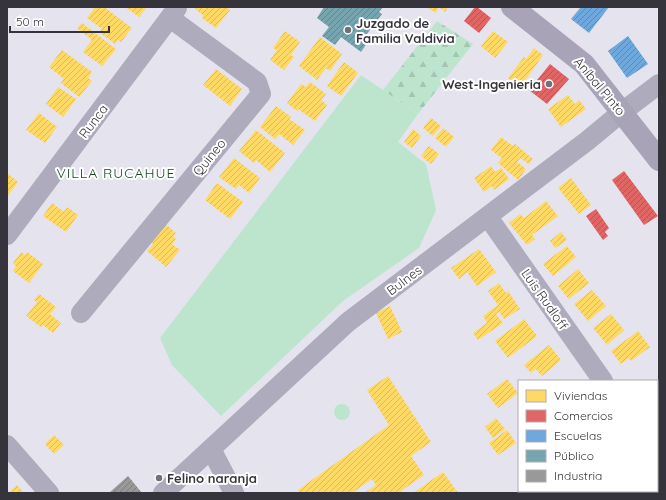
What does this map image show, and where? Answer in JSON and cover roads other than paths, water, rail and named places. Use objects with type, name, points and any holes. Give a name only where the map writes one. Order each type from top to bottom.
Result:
[{"type":"main road","name":"Aníbal Pinto","points":[[512,7],[584,64],[659,160]]},
{"type":"street","name":"Runca","points":[[7,235],[174,13]]},
{"type":"street","name":"Quineo","points":[[81,313],[261,94],[257,82],[174,13]]},
{"type":"street","name":"Bulnes","points":[[163,493],[348,322],[488,217],[659,84]]},
{"type":"street","name":"Luis Rudloff","points":[[488,217],[601,380]]},
{"type":"street","points":[[7,445],[49,493]]},
{"type":"street","points":[[211,448],[234,493]]},
{"type":"place","name":"Juzgado de Familia Valdivia","points":[[348,30]]},
{"type":"place","name":"West-Ingenieria","points":[[549,84]]},
{"type":"place","name":"Felino naranja","points":[[159,478]]},
{"type":"district","name":"VILLA RUCAHUE","points":[[116,173]]}]
